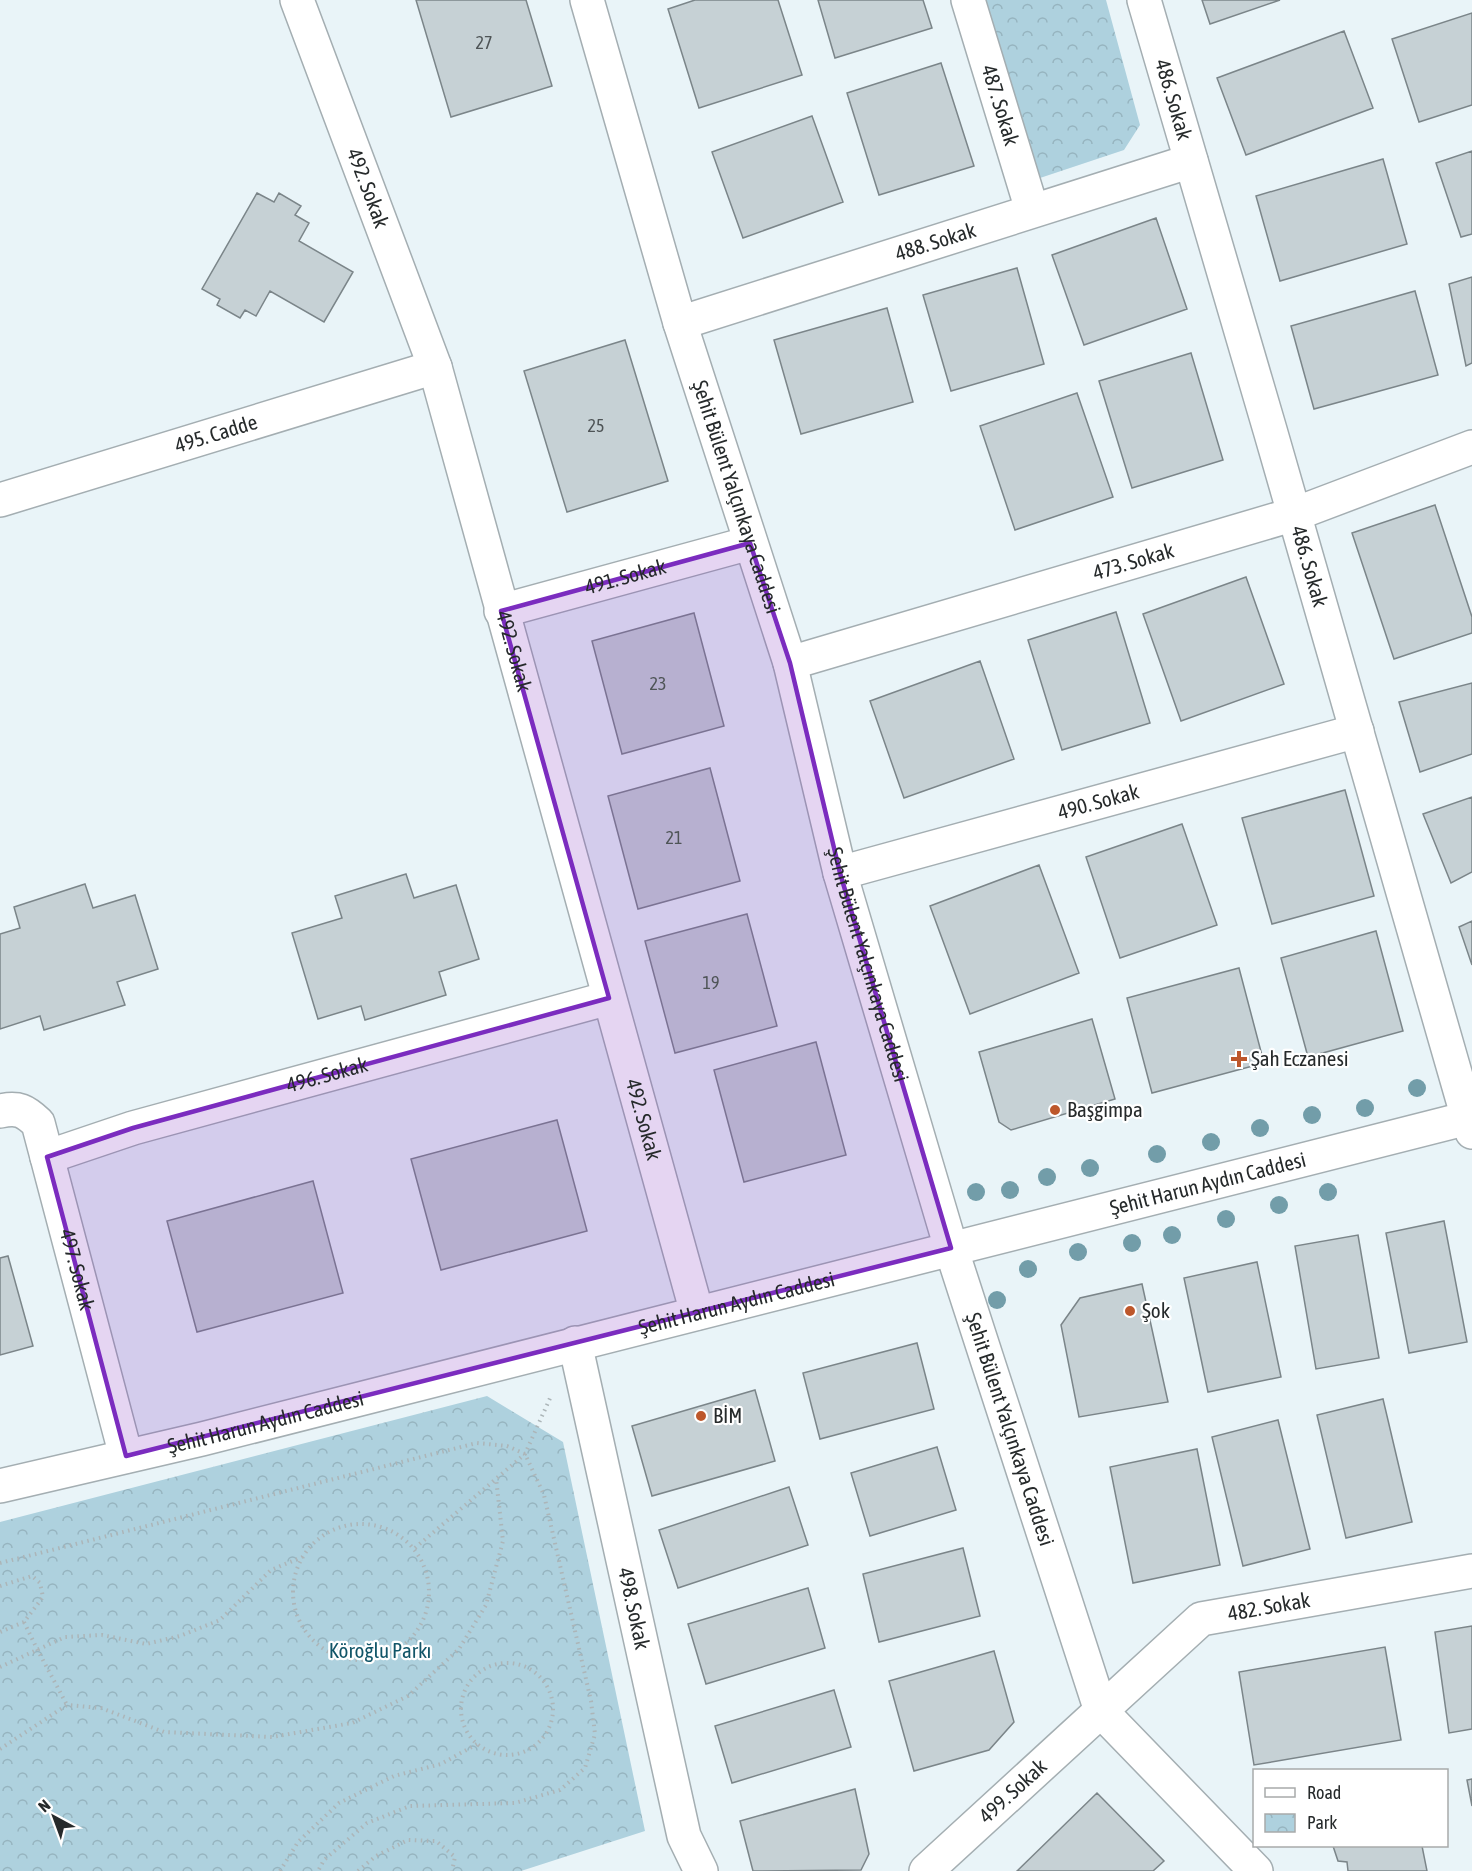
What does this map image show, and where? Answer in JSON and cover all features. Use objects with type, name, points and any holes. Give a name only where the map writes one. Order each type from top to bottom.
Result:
[{"type":"street","name":"492. Sokak","points":[[297,0],[435,367],[697,1313]]},
{"type":"street","name":"Şehit Bülent Yalçınkaya Caddesi","points":[[586,0],[680,323],[790,663],[840,873],[951,1248],[1101,1711],[1256,1871]]},
{"type":"street","name":"487. Sokak","points":[[968,0],[1032,210]]},
{"type":"street","name":"486. Sokak","points":[[1144,0],[1471,1122]]},
{"type":"street","name":"488. Sokak","points":[[680,323],[1191,161]]},
{"type":"street","name":"495. Cadde","points":[[0,500],[435,367]]},
{"type":"street","name":"473. Sokak","points":[[790,663],[1295,514],[1472,447]]},
{"type":"street","name":"491. Sokak","points":[[501,611],[750,543]]},
{"type":"street","name":"490. Sokak","points":[[840,873],[1357,731]]},
{"type":"street","name":"496. Sokak","points":[[47,1157],[133,1128],[609,998]]},
{"type":"street","name":"497. Sokak","points":[[0,1111],[25,1111],[38,1123],[126,1456]]},
{"type":"street","name":"Şehit Harun Aydın Caddesi","points":[[0,1486],[951,1248],[1471,1122]]},
{"type":"street","name":"498. Sokak","points":[[575,1343],[684,1836],[701,1871]]},
{"type":"street","name":"482. Sokak","points":[[1101,1711],[1202,1620],[1472,1571]]},
{"type":"street","name":"499. Sokak","points":[[926,1871],[1101,1711]]},
{"type":"path","points":[[0,1563],[477,1443],[507,1446],[525,1454],[544,1495],[591,1701],[595,1734],[585,1768],[560,1790],[515,1803],[410,1806],[367,1823],[324,1860],[318,1871]]},
{"type":"path","points":[[415,1548],[525,1454]]},
{"type":"path","points":[[0,1749],[67,1705],[101,1708],[164,1732],[272,1737],[352,1723],[408,1696],[459,1649],[486,1605],[503,1541],[496,1478]]},
{"type":"path","points":[[357,1523],[378,1525],[398,1534],[415,1548],[426,1569],[430,1591],[426,1613],[416,1634],[399,1649],[378,1658],[355,1660],[333,1654],[314,1641],[300,1623],[294,1601],[294,1578],[302,1557],[317,1540],[336,1528],[357,1523]]},
{"type":"path","points":[[0,1667],[65,1637],[102,1635],[146,1644],[180,1636],[220,1620],[271,1570],[302,1557]]},
{"type":"path","points":[[0,1587],[32,1576],[40,1583],[43,1597],[24,1622],[0,1632]]},
{"type":"path","points":[[24,1622],[67,1705]]},
{"type":"path","points":[[508,1663],[524,1666],[537,1673],[546,1684],[552,1697],[554,1711],[550,1726],[543,1738],[532,1748],[518,1754],[504,1755],[490,1752],[478,1744],[467,1732],[462,1717],[462,1701],[468,1686],[478,1673],[492,1666],[508,1663]]},
{"type":"path","points":[[280,1871],[298,1842],[339,1803],[394,1776],[441,1764],[478,1744]]},
{"type":"path","points":[[358,1871],[376,1856],[408,1840],[436,1841],[454,1857],[452,1871]]},
{"type":"highlighted area","points":[[750,543],[790,663],[840,873],[951,1248],[126,1456],[47,1157],[133,1128],[609,998],[501,611]]},
{"type":"green space","points":[[986,0],[1106,0],[1140,125],[1124,150],[1040,178]]},
{"type":"green space","name":"Köroğlu Parkı","points":[[487,1396],[563,1442],[645,1831],[521,1871],[0,1871],[0,1522]]},
{"type":"building","points":[[416,0],[526,0],[552,86],[451,117]]},
{"type":"building","points":[[695,0],[778,0],[802,75],[699,108],[668,9]]},
{"type":"building","points":[[818,0],[923,0],[932,28],[835,58]]},
{"type":"building","points":[[1202,0],[1280,0],[1210,24]]},
{"type":"building","points":[[1472,13],[1472,105],[1419,122],[1392,39]]},
{"type":"building","points":[[1344,31],[1373,108],[1246,155],[1217,78]]},
{"type":"building","points":[[941,63],[974,166],[879,195],[847,93]]},
{"type":"building","points":[[812,116],[843,202],[743,238],[712,152]]},
{"type":"building","points":[[1472,151],[1472,234],[1461,237],[1436,163]]},
{"type":"building","points":[[1383,159],[1407,244],[1280,281],[1256,196]]},
{"type":"building","points":[[257,193],[274,202],[279,193],[301,206],[295,215],[309,223],[299,241],[353,272],[324,322],[270,291],[256,316],[245,310],[240,318],[217,305],[220,299],[202,289]]},
{"type":"building","points":[[1156,218],[1187,309],[1084,345],[1052,255]]},
{"type":"building","points":[[1017,268],[1044,364],[951,391],[923,295]]},
{"type":"building","points":[[1472,277],[1472,363],[1466,366],[1449,284]]},
{"type":"building","points":[[1415,291],[1438,375],[1314,409],[1291,326]]},
{"type":"building","points":[[887,308],[913,402],[801,434],[774,340]]},
{"type":"building","points":[[625,340],[668,481],[567,512],[524,371]]},
{"type":"building","points":[[1191,353],[1223,460],[1132,488],[1099,381]]},
{"type":"building","points":[[1077,393],[1113,497],[1015,530],[980,426]]},
{"type":"building","points":[[1435,505],[1472,617],[1472,633],[1394,659],[1352,533]]},
{"type":"building","points":[[1246,577],[1284,684],[1181,721],[1143,614]]},
{"type":"building","points":[[1116,612],[1150,723],[1062,750],[1028,640]]},
{"type":"building","points":[[694,613],[724,726],[622,754],[592,641]]},
{"type":"building","points":[[980,661],[1014,759],[904,798],[870,701]]},
{"type":"building","points":[[1472,683],[1472,754],[1420,772],[1399,702]]},
{"type":"building","points":[[710,768],[740,881],[638,909],[608,796]]},
{"type":"building","points":[[1345,790],[1374,896],[1272,924],[1242,818]]},
{"type":"building","points":[[1472,797],[1472,872],[1451,883],[1423,814]]},
{"type":"building","points":[[1182,824],[1217,925],[1120,958],[1086,857]]},
{"type":"building","points":[[1039,865],[1079,973],[970,1014],[930,906]]},
{"type":"building","points":[[406,874],[414,898],[456,885],[479,959],[439,972],[446,995],[365,1020],[361,1006],[318,1019],[292,933],[342,918],[335,896]]},
{"type":"building","points":[[85,884],[93,908],[135,895],[158,969],[117,982],[125,1005],[44,1030],[40,1016],[0,1029],[0,934],[20,928],[14,907]]},
{"type":"building","points":[[747,914],[777,1026],[675,1053],[645,941]]},
{"type":"building","points":[[1472,921],[1472,965],[1459,927]]},
{"type":"building","points":[[1376,931],[1403,1031],[1308,1057],[1281,958]]},
{"type":"building","points":[[1239,968],[1264,1063],[1152,1093],[1127,998]]},
{"type":"building","points":[[1092,1019],[1115,1099],[1011,1130],[999,1122],[979,1052]]},
{"type":"building","points":[[816,1042],[846,1155],[744,1182],[714,1070]]},
{"type":"building","points":[[557,1120],[587,1231],[441,1270],[411,1159]]},
{"type":"building","points":[[313,1181],[343,1293],[197,1332],[167,1221]]},
{"type":"building","points":[[1444,1221],[1467,1342],[1409,1353],[1386,1233]]},
{"type":"building","points":[[1358,1235],[1379,1358],[1316,1369],[1295,1246]]},
{"type":"building","points":[[8,1256],[33,1346],[0,1355],[0,1258]]},
{"type":"building","points":[[1257,1262],[1281,1377],[1208,1392],[1184,1278]]},
{"type":"building","points":[[1142,1284],[1168,1402],[1079,1417],[1061,1325],[1080,1298]]},
{"type":"building","points":[[917,1343],[934,1409],[820,1439],[803,1373]]},
{"type":"building","points":[[755,1390],[775,1461],[652,1496],[632,1426]]},
{"type":"building","points":[[1383,1399],[1412,1522],[1346,1538],[1317,1415]]},
{"type":"building","points":[[1278,1420],[1310,1549],[1243,1566],[1212,1437]]},
{"type":"building","points":[[937,1447],[956,1510],[870,1536],[851,1473]]},
{"type":"building","points":[[1197,1449],[1220,1565],[1133,1583],[1110,1467]]},
{"type":"building","points":[[789,1487],[808,1545],[678,1588],[659,1530]]},
{"type":"building","points":[[963,1548],[980,1616],[879,1642],[863,1574]]},
{"type":"building","points":[[808,1588],[825,1648],[706,1684],[688,1624]]},
{"type":"building","points":[[1472,1626],[1472,1729],[1449,1733],[1435,1632]]},
{"type":"building","points":[[1385,1647],[1401,1740],[1254,1765],[1239,1672]]},
{"type":"building","points":[[994,1651],[1014,1722],[989,1750],[914,1771],[889,1681]]},
{"type":"building","points":[[834,1690],[851,1747],[732,1783],[715,1726]]},
{"type":"building","points":[[1472,1779],[1472,1806],[1467,1780]]},
{"type":"building","points":[[855,1789],[869,1854],[861,1870],[753,1871],[740,1821]]},
{"type":"building","points":[[1097,1793],[1164,1861],[1153,1871],[1017,1871]]},
{"type":"building","points":[[1333,1847],[1422,1847],[1427,1871],[1348,1871],[1347,1862],[1338,1861]]},
{"type":"place","name":"Şah Eczanesi","points":[[1239,1059]]},
{"type":"place","name":"Başgimpa","points":[[1055,1110]]},
{"type":"place","name":"Şok","points":[[1130,1311]]},
{"type":"place","name":"BİM","points":[[701,1416]]}]
